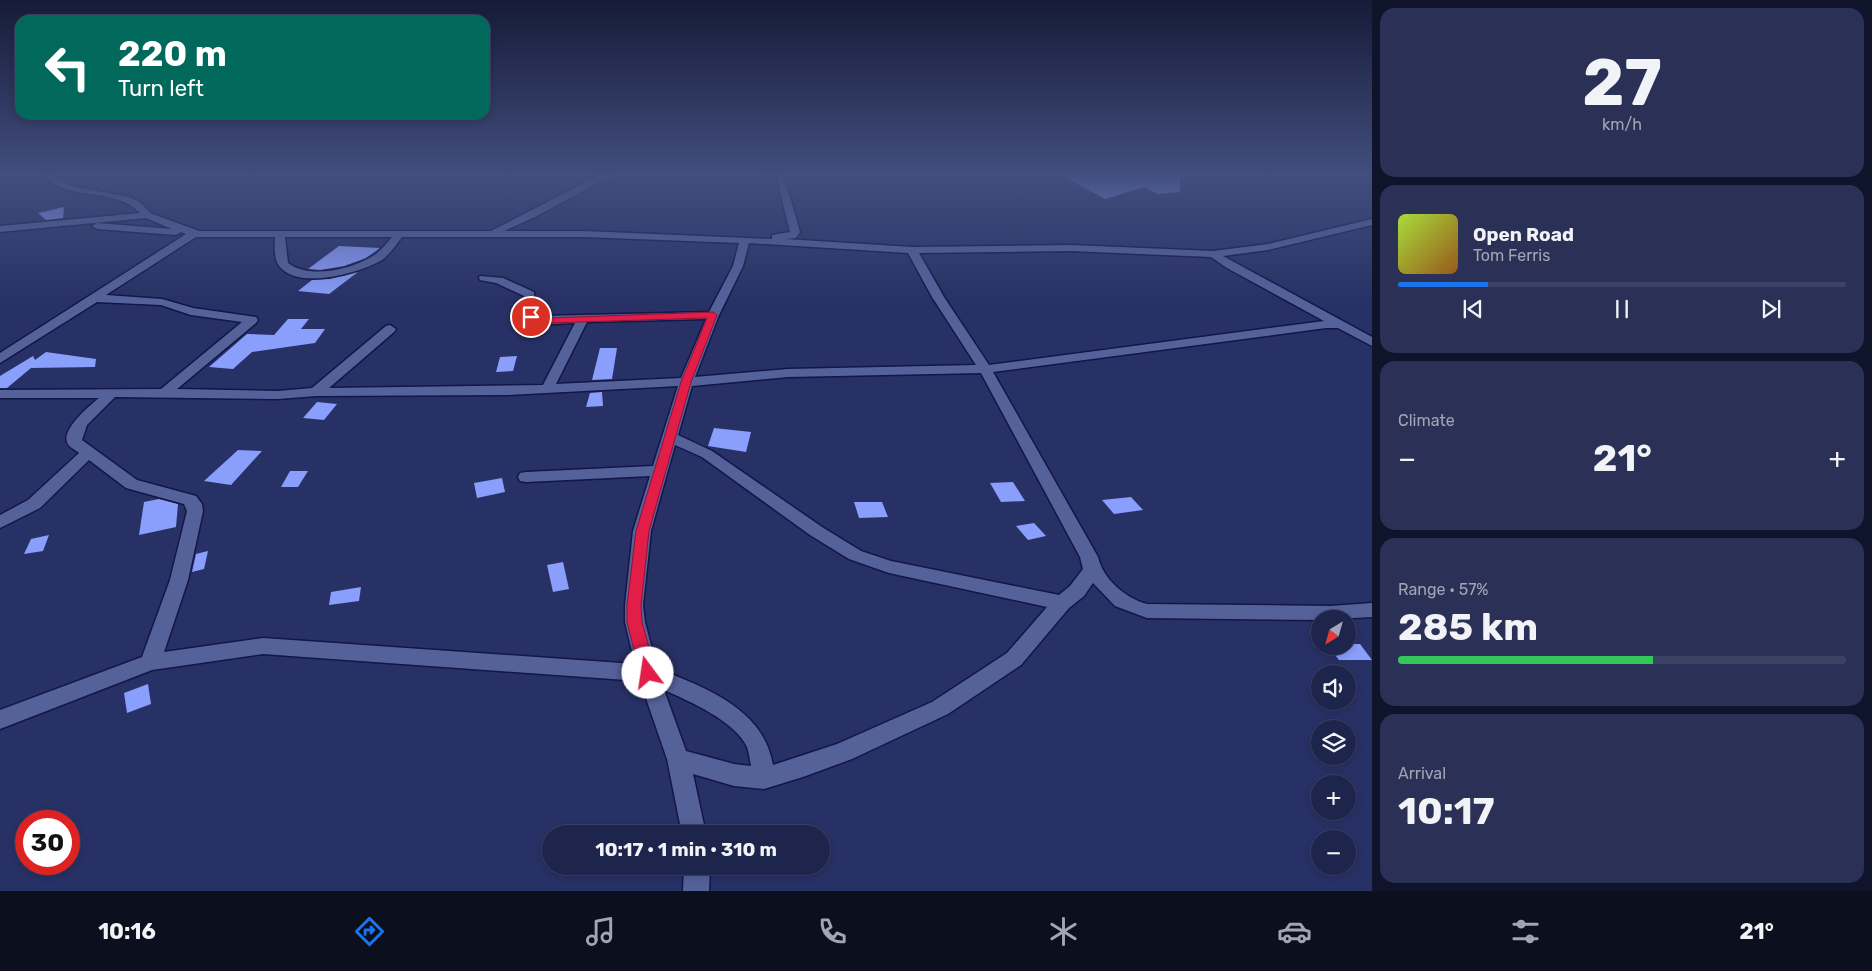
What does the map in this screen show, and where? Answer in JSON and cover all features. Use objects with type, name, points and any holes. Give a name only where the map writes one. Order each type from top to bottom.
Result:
[{"type":"street","points":[[0,229],[124,218]]},
{"type":"street","points":[[153,218],[192,233]]},
{"type":"street","points":[[492,233],[526,218]]},
{"type":"street","points":[[692,825],[678,759],[648,673],[634,622],[642,531],[686,382],[713,315],[749,241],[758,238],[792,236],[795,234],[791,218]]},
{"type":"street","points":[[76,223],[88,226],[192,233],[280,235],[492,233],[749,241],[912,250],[1071,248],[1213,254],[1268,247],[1372,222]]},
{"type":"street","points":[[0,359],[192,233]]},
{"type":"street","points":[[280,235],[282,260],[285,266],[293,272],[310,275],[330,273],[368,263],[386,251],[400,233]]},
{"type":"street","points":[[912,250],[938,297],[985,369],[1089,557],[1092,570],[1118,600],[1130,607],[1147,611],[1331,613],[1372,610]]},
{"type":"street","points":[[1213,254],[1231,266],[1372,342]]},
{"type":"street","points":[[484,278],[499,280],[530,294],[532,296],[529,310],[531,317],[548,321],[713,315]]},
{"type":"street","points":[[94,298],[162,302],[191,311],[252,320],[164,393]]},
{"type":"street","points":[[548,388],[582,319]]},
{"type":"street","points":[[0,394],[164,393],[278,395],[316,392],[507,391],[686,382],[788,373],[985,369],[1326,324],[1341,325]]},
{"type":"street","points":[[316,392],[390,329]]},
{"type":"street","points":[[112,393],[75,431],[74,442],[88,454],[132,484],[167,492],[190,500],[194,504],[195,511],[179,580],[150,662]]},
{"type":"street","points":[[671,437],[707,454],[816,531],[854,555],[889,567],[1062,603]]},
{"type":"street","points":[[0,522],[34,504],[88,454]]},
{"type":"street","points":[[526,477],[660,471]]},
{"type":"street","points":[[678,759],[734,775],[764,778],[803,767],[844,752],[940,708],[1014,659],[1062,603],[1077,592],[1092,570]]},
{"type":"street","points":[[0,720],[150,662],[263,646],[648,673],[694,694],[730,716],[745,729],[758,747],[764,778]]},
{"type":"street","points":[[696,891],[697,875]]},
{"type":"building","points":[[43,218],[63,218],[63,218],[46,220]]},
{"type":"building","points":[[339,246],[380,248],[366,258],[344,266],[320,270],[308,269]]},
{"type":"building","points":[[358,272],[329,294],[298,291],[312,280],[330,279]]},
{"type":"building","points":[[288,319],[309,319],[301,329],[325,329],[315,343],[252,352],[233,369],[209,367],[247,334],[274,335]]},
{"type":"building","points":[[600,348],[617,348],[612,379],[592,380]]},
{"type":"building","points":[[46,352],[96,359],[95,367],[31,368],[7,388],[0,388],[0,376],[33,356],[35,360]]},
{"type":"building","points":[[517,356],[513,371],[496,372],[500,357]]},
{"type":"building","points":[[602,392],[603,406],[586,407],[590,393]]},
{"type":"building","points":[[317,402],[337,404],[324,420],[303,418]]},
{"type":"building","points":[[714,428],[751,432],[746,452],[708,446]]},
{"type":"building","points":[[238,450],[262,451],[231,485],[204,481]]},
{"type":"building","points":[[290,471],[308,471],[298,487],[281,487]]},
{"type":"building","points":[[502,478],[505,492],[477,498],[474,483]]},
{"type":"building","points":[[1013,482],[1025,501],[1001,502],[990,483]]},
{"type":"building","points":[[1131,497],[1143,510],[1114,514],[1102,500]]},
{"type":"building","points":[[159,499],[178,504],[176,527],[139,535],[144,502]]},
{"type":"building","points":[[854,502],[882,502],[888,517],[859,518]]},
{"type":"building","points":[[1034,523],[1046,536],[1028,540],[1016,526]]},
{"type":"building","points":[[49,535],[43,551],[24,554],[31,539]]},
{"type":"building","points":[[208,551],[204,569],[192,572],[196,554]]},
{"type":"building","points":[[563,562],[569,589],[553,592],[547,565]]},
{"type":"building","points":[[361,587],[359,601],[329,605],[331,592]]},
{"type":"building","points":[[1356,644],[1360,644],[1372,660],[1339,660],[1335,655],[1356,655]]},
{"type":"building","points":[[148,684],[151,704],[127,713],[124,693]]},
{"type":"route","points":[[531,317],[548,321],[713,315],[686,382],[642,531],[634,622],[648,673]]}]
